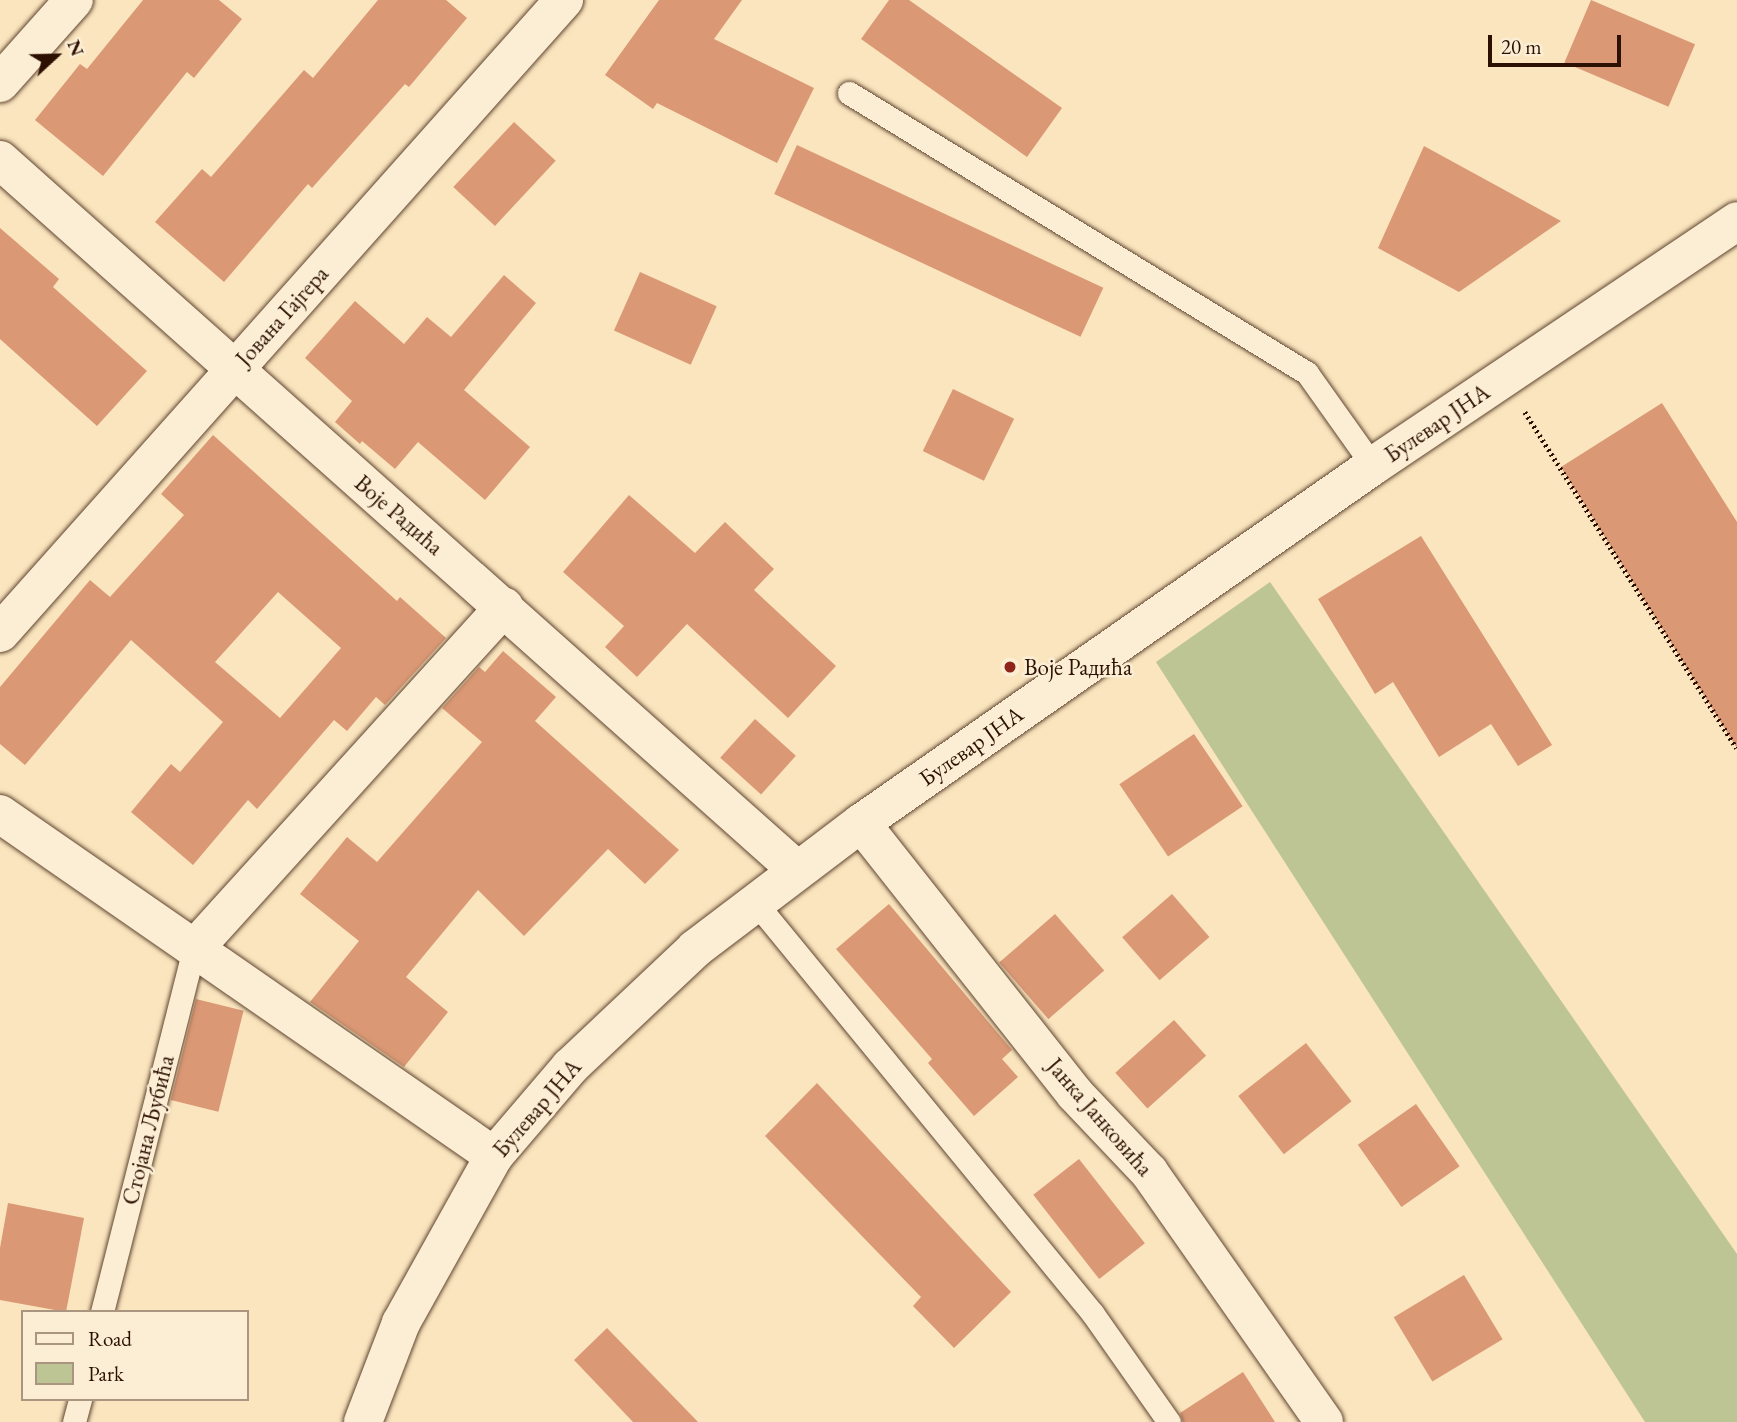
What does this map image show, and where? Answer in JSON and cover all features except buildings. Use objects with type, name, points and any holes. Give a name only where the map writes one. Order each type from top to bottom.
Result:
[{"type":"street","points":[[0,83],[74,0]]},
{"type":"street","name":"Јована Гајгера","points":[[0,633],[565,0]]},
{"type":"street","name":"Воје Радића","points":[[0,160],[797,870]]},
{"type":"street","name":"Булевар ЈНА","points":[[363,1422],[401,1323],[494,1156],[570,1067],[695,949],[861,823],[1373,466],[1737,221]]},
{"type":"street","points":[[194,949],[503,607]]},
{"type":"street","points":[[0,814],[494,1156]]},
{"type":"street","name":"Јанка Јанковића","points":[[861,823],[1075,1094],[1149,1172],[1324,1422]]},
{"type":"lane","points":[[849,93],[1307,373],[1373,466]]},
{"type":"lane","points":[[755,902],[1093,1314],[1169,1422]]},
{"type":"lane","name":"Стојана Љубића","points":[[103,1310],[194,949]]},
{"type":"lane","points":[[74,1422],[79,1401]]},
{"type":"path","points":[[1523,410],[1737,748]]},
{"type":"green space","points":[[1270,582],[1737,1254],[1737,1422],[1645,1422],[1156,662]]},
{"type":"place","name":"Воје Радића","points":[[1010,667]]}]
